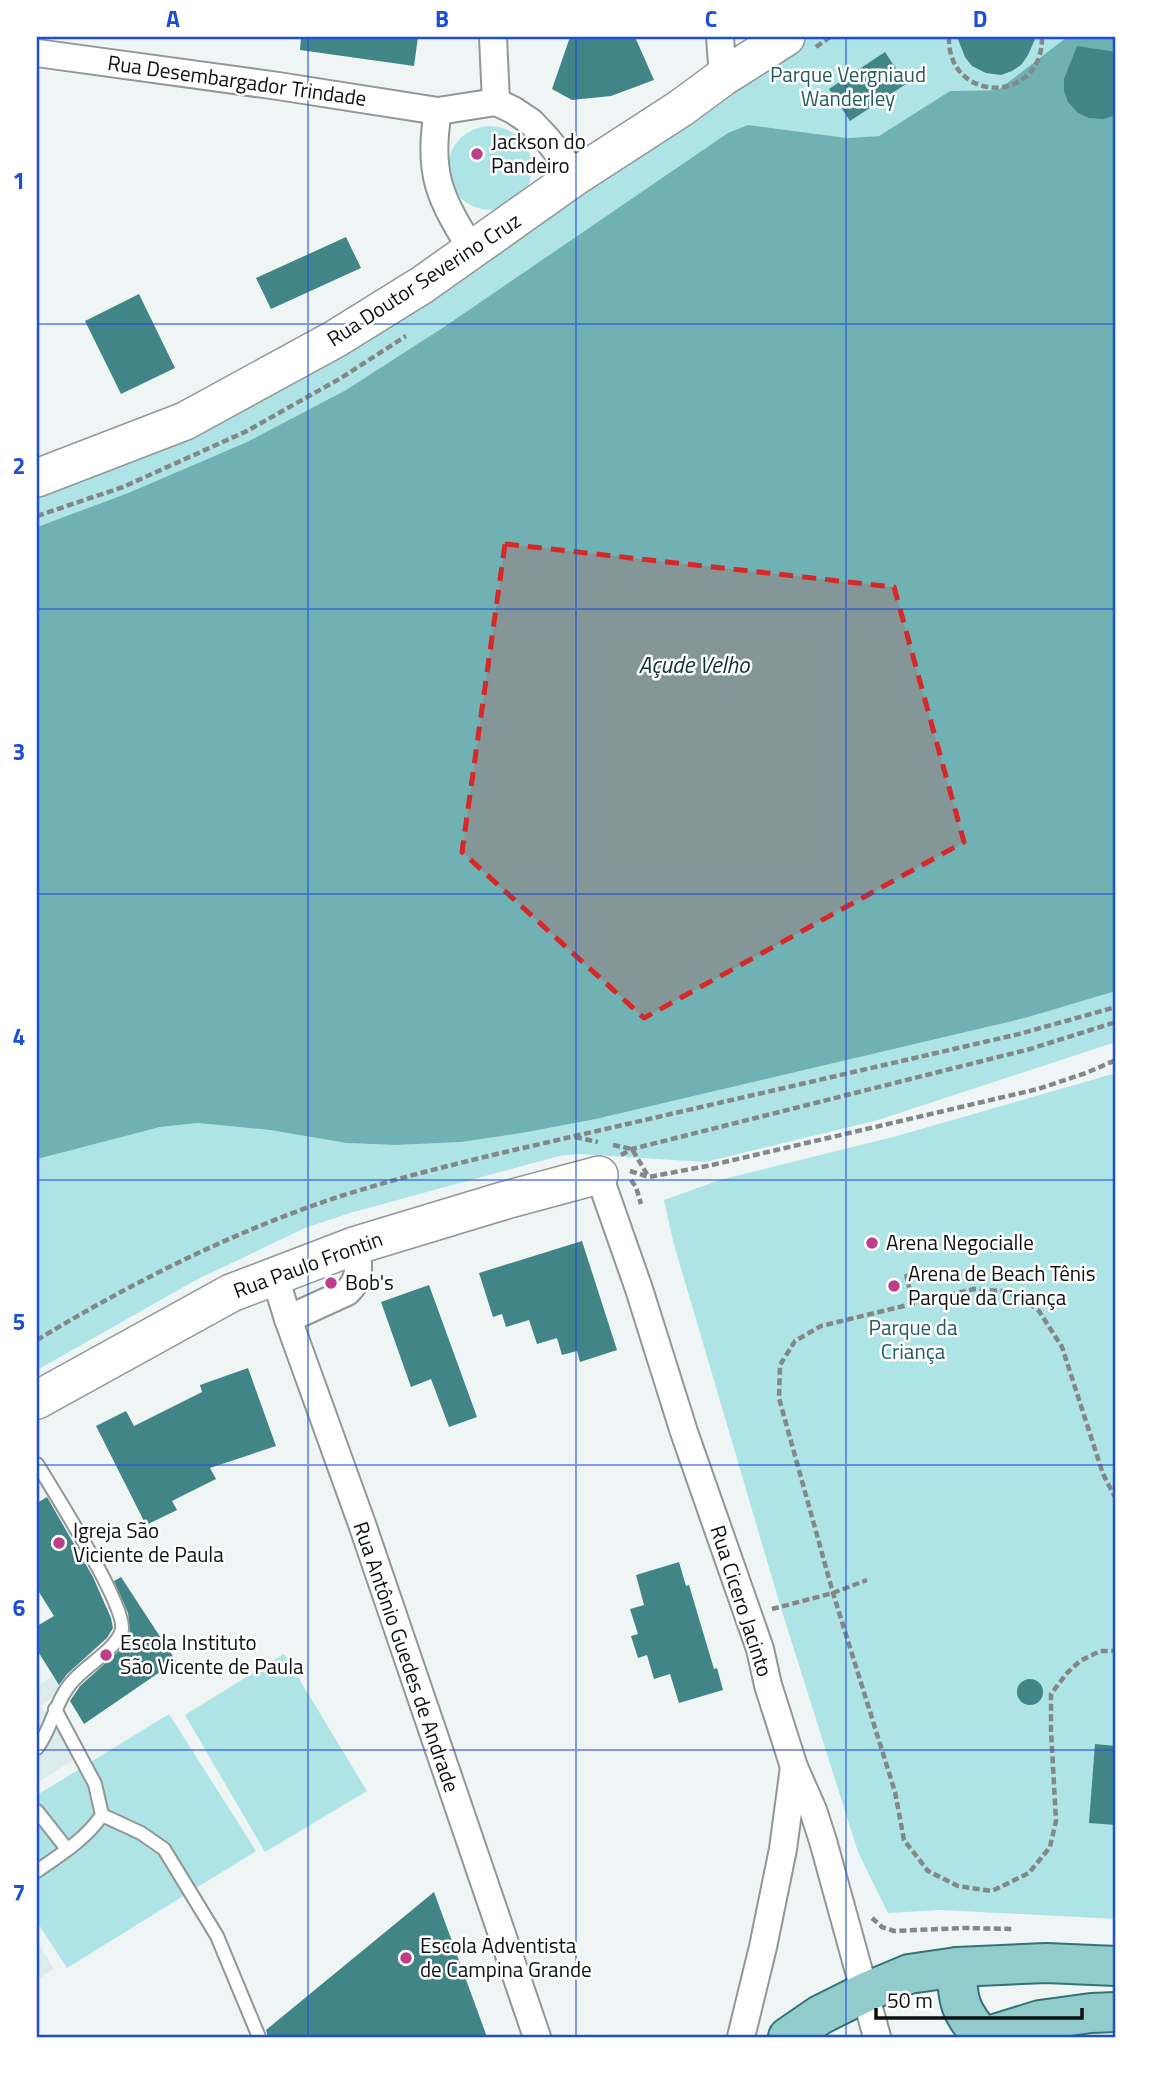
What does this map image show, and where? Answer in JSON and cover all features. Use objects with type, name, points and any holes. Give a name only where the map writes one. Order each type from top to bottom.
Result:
[{"type":"main road","name":"Rua Doutor Severino Cruz","points":[[37,478],[185,421],[335,339],[398,301],[576,176],[786,37]]},
{"type":"main road","name":"Rua Paulo Frontin","points":[[37,1401],[231,1293],[354,1246],[611,1171]]},
{"type":"main road","points":[[788,2037],[820,2015],[866,1992],[909,1975],[957,1967],[1046,1963],[1116,1965]]},
{"type":"main road","points":[[957,1967],[957,1984],[964,2016],[983,2037],[1040,2020],[1116,2012]]},
{"type":"street","points":[[493,37],[496,102],[531,122],[576,176]]},
{"type":"street","points":[[720,37],[723,77]]},
{"type":"street","name":"Rua Desembargador Trindade","points":[[37,52],[438,111],[496,102]]},
{"type":"street","points":[[438,111],[434,169],[438,186],[447,208],[472,250]]},
{"type":"street","name":"Rua Cicero Jacinto","points":[[611,1171],[639,1289],[684,1432],[760,1649],[768,1685],[794,1767],[783,1849],[741,2037]]},
{"type":"street","points":[[288,1319],[340,1296],[355,1285],[359,1271],[354,1246]]},
{"type":"street","name":"Rua Antônio Guedes de Andrade","points":[[275,1277],[537,2037]]},
{"type":"street","points":[[794,1767],[813,1810],[877,2037]]},
{"type":"lane","points":[[37,1464],[83,1541],[119,1611],[122,1629],[116,1642],[68,1685],[55,1709],[45,1738],[37,1748]]},
{"type":"lane","points":[[37,1871],[94,1827],[102,1815],[95,1784],[55,1709]]},
{"type":"lane","points":[[37,1811],[67,1849]]},
{"type":"lane","points":[[102,1815],[141,1833],[164,1849],[217,1936],[259,2037]]},
{"type":"path","points":[[949,37],[950,52],[959,71],[975,83],[996,88],[1016,83],[1032,70],[1039,58],[1042,37]]},
{"type":"path","points":[[643,1214],[636,1187],[611,1171],[614,1158],[632,1149],[1030,1049],[1116,1022]]},
{"type":"path","points":[[906,1274],[913,1303]]},
{"type":"path","points":[[1116,1499],[1103,1474],[1062,1347],[1039,1311],[1022,1298],[1002,1291],[974,1289],[821,1326],[795,1341],[780,1366],[779,1398],[833,1593],[895,1792],[904,1840],[928,1871],[958,1886],[992,1891],[1029,1873],[1050,1847],[1056,1821],[1051,1694],[1066,1673],[1080,1661],[1100,1651],[1116,1651]]},
{"type":"path","points":[[748,1617],[780,1605],[833,1593],[867,1580]]},
{"type":"path","points":[[872,1917],[882,1927],[894,1931],[1018,1929]]},
{"type":"highlighted area","points":[[505,544],[894,587],[964,842],[644,1018],[462,852]]},
{"type":"shaded area","points":[[53,1675],[62,1690],[41,1706],[78,1757],[37,1783],[37,1687]]},
{"type":"shaded area","points":[[37,1941],[54,1969],[37,1980]]},
{"type":"green space","name":"Parque Vergniaud Wanderley","points":[[806,37],[1067,37],[998,90],[950,91],[880,136],[847,138],[748,125],[444,328],[346,390],[247,442],[128,493],[37,527],[37,487],[638,153]]},
{"type":"green space","points":[[490,126],[513,133],[525,145],[532,168],[525,191],[513,203],[490,210],[467,203],[455,191],[448,168],[455,145],[467,133]]},
{"type":"green space","points":[[1116,991],[1116,1042],[878,1120],[705,1162],[578,1154],[559,1156],[350,1213],[305,1228],[196,1280],[37,1370],[37,1159],[46,1155],[160,1127],[198,1123],[270,1130],[346,1143],[396,1145],[462,1142],[522,1133],[596,1119],[1025,1018]]},
{"type":"green space","name":"Parque da Criança","points":[[1116,1073],[1116,1919],[941,1910],[888,1913],[858,1852],[780,1605],[673,1241],[664,1200],[720,1180],[893,1137]]},
{"type":"green space","points":[[284,1654],[367,1791],[265,1852],[185,1715]]},
{"type":"green space","points":[[169,1714],[256,1851],[67,1968],[37,1922],[37,1795]]},
{"type":"water","name":"Açude Velho","points":[[1067,37],[1116,37],[1116,991],[1025,1018],[596,1119],[522,1133],[462,1142],[396,1145],[346,1143],[270,1130],[198,1123],[160,1127],[37,1159],[37,527],[128,493],[247,442],[346,390],[444,327],[728,133],[748,125],[847,138],[879,136],[950,91],[998,90]]},
{"type":"building","points":[[301,37],[418,37],[414,66],[300,50]]},
{"type":"building","points":[[570,37],[635,37],[654,80],[611,96],[572,100],[552,89]]},
{"type":"building","points":[[957,37],[1036,37],[1021,65],[1001,75],[986,73],[972,66]]},
{"type":"building","points":[[1077,46],[1116,52],[1116,115],[1104,119],[1089,118],[1078,113],[1068,102],[1064,79]]},
{"type":"building","points":[[885,52],[906,84],[850,121],[829,89]]},
{"type":"building","points":[[346,237],[361,268],[271,309],[256,278]]},
{"type":"building","points":[[139,294],[175,368],[121,394],[85,321]]},
{"type":"building","points":[[582,1241],[617,1350],[580,1362],[577,1351],[562,1355],[557,1338],[537,1344],[529,1320],[506,1327],[502,1314],[493,1317],[479,1273]]},
{"type":"building","points":[[429,1285],[477,1417],[449,1427],[431,1379],[411,1387],[381,1302]]},
{"type":"building","points":[[248,1368],[276,1446],[210,1468],[216,1479],[172,1501],[177,1510],[146,1525],[96,1426],[126,1411],[134,1426],[202,1392],[200,1385]]},
{"type":"building","points":[[47,1497],[93,1577],[113,1628],[107,1638],[67,1674],[59,1685],[37,1650],[37,1626],[54,1616],[37,1589],[37,1503]]},
{"type":"building","points":[[679,1562],[723,1690],[679,1703],[670,1674],[654,1679],[647,1655],[638,1658],[631,1636],[638,1634],[630,1609],[644,1605],[636,1575]]},
{"type":"building","points":[[121,1577],[176,1661],[84,1724],[70,1701],[80,1686],[120,1650],[130,1632],[128,1613],[114,1581]]},
{"type":"building","points":[[1030,1679],[1039,1683],[1043,1692],[1039,1701],[1030,1705],[1021,1701],[1017,1692],[1021,1683]]},
{"type":"building","points":[[1095,1744],[1116,1746],[1116,1825],[1089,1823]]},
{"type":"building","name":"Escola Adventista de Campina Grande","points":[[434,1892],[487,2037],[268,2037],[266,2030]]},
{"type":"place","name":"Jackson do Pandeiro","points":[[477,154]]},
{"type":"place","name":"Arena Negocialle","points":[[872,1243]]},
{"type":"place","name":"Bob's","points":[[331,1283]]},
{"type":"place","name":"Arena de Beach Tênis Parque da Criança","points":[[894,1286]]},
{"type":"place","name":"Igreja São Viciente de Paula","points":[[59,1543]]},
{"type":"place","name":"Escola Instituto São Vicente de Paula","points":[[106,1655]]},
{"type":"place","name":"Escola Adventista de Campina Grande","points":[[406,1958]]}]
